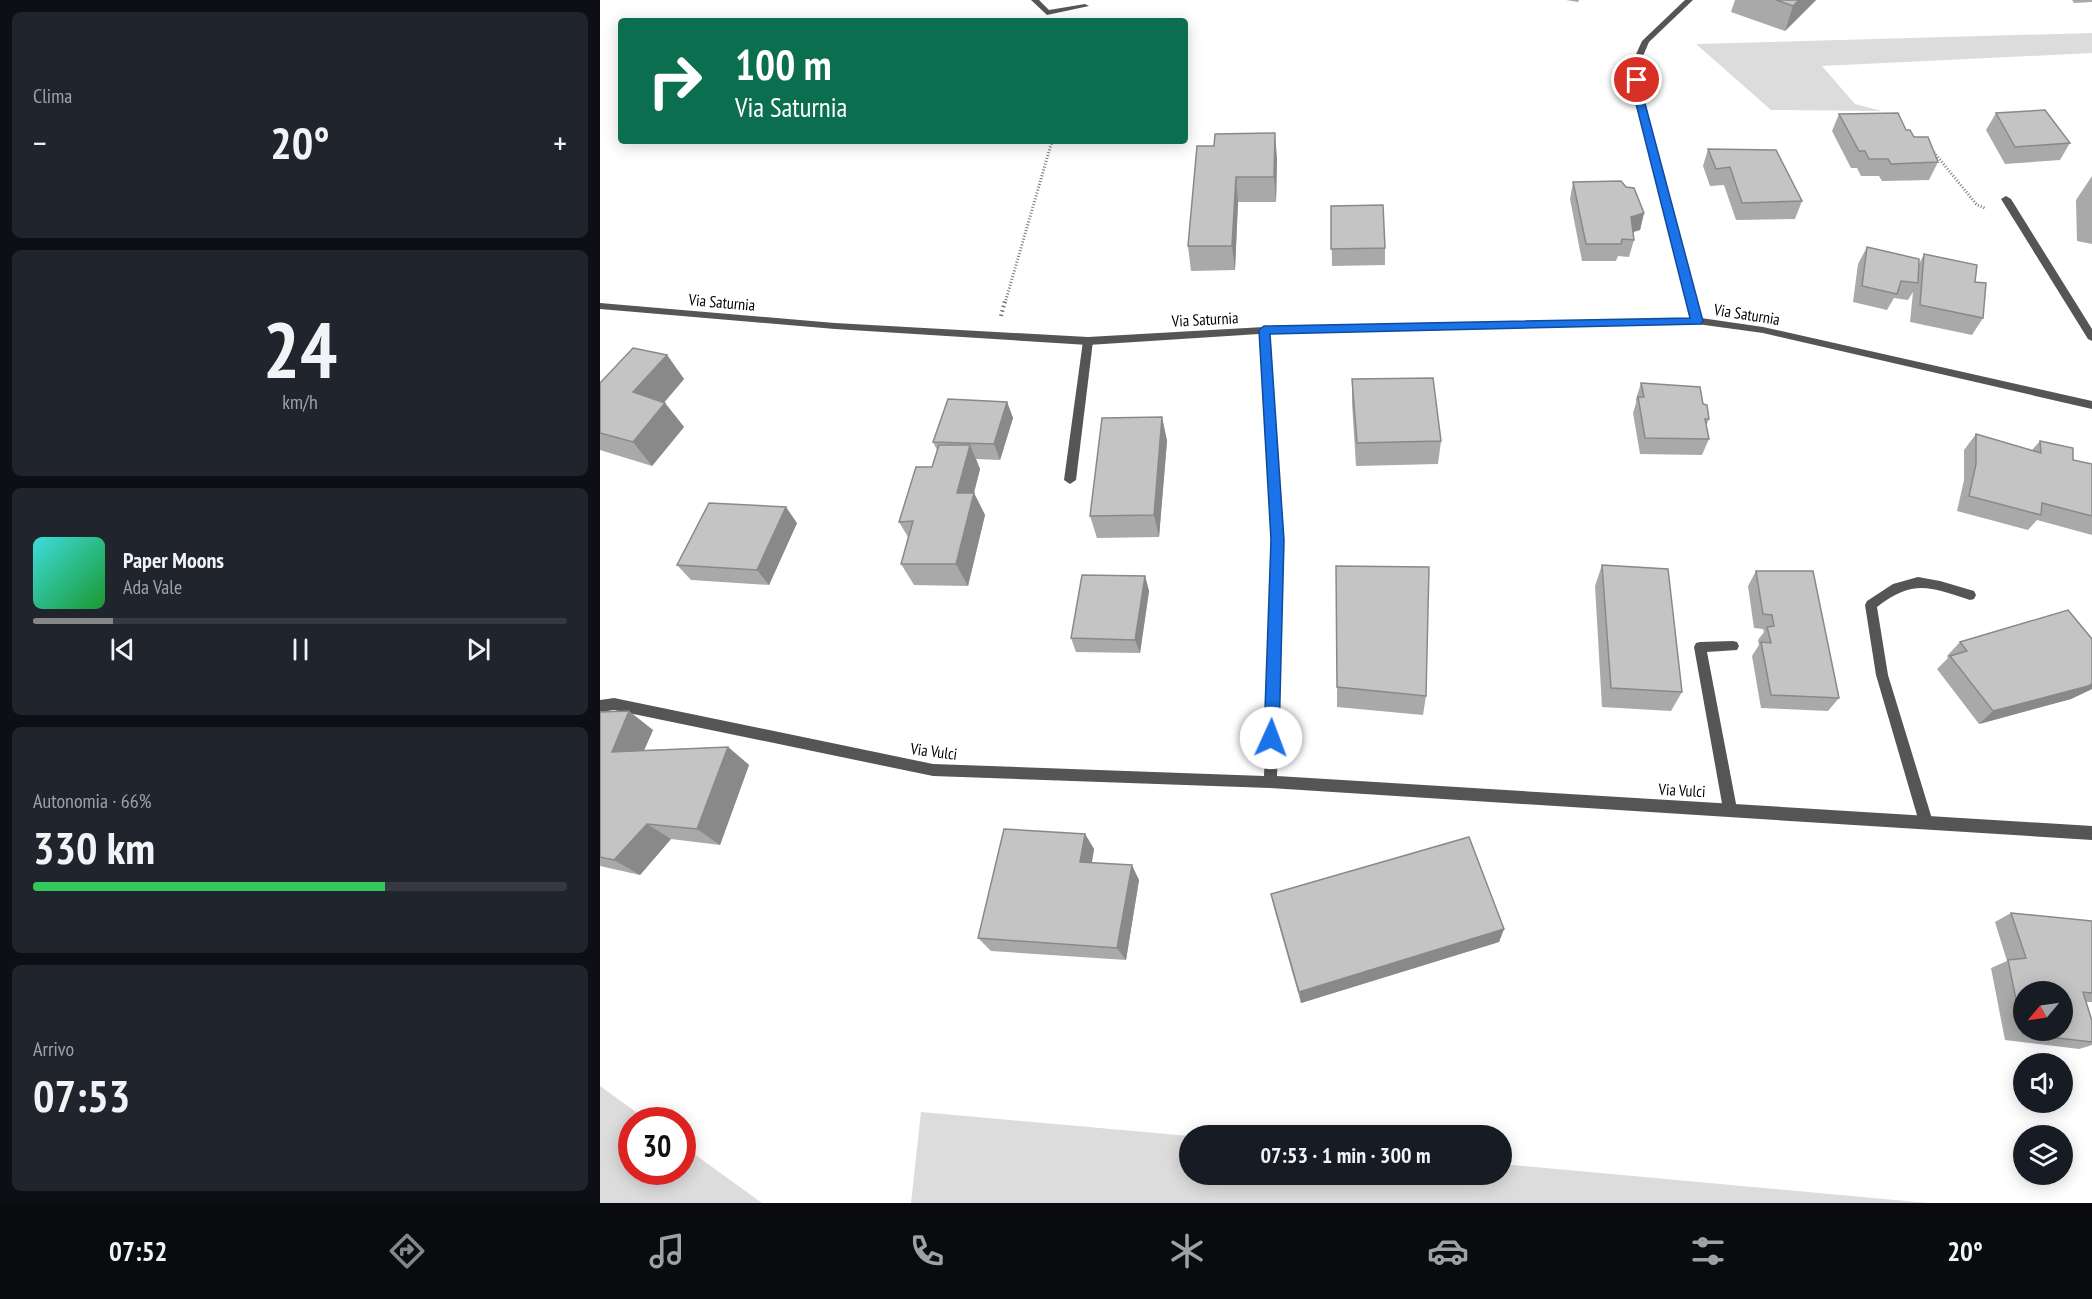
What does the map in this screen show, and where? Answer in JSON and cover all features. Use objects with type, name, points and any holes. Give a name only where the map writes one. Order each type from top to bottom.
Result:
[{"type":"street","points":[[1035,0],[1047,13],[1085,6]]},
{"type":"street","points":[[1689,0],[1646,41],[1636,63],[1639,96],[1697,321]]},
{"type":"street","points":[[2006,200],[2092,337]]},
{"type":"street","name":"Via Saturnia","points":[[600,306],[835,326],[1088,341],[1264,330],[1697,321],[1763,330],[2092,405]]},
{"type":"street","points":[[1264,330],[1278,540],[1270,782]]},
{"type":"street","points":[[1070,480],[1088,341]]},
{"type":"street","points":[[1926,822],[1882,675],[1871,604],[1891,588],[1918,580],[1970,595]]},
{"type":"street","points":[[1730,809],[1700,647],[1734,646]]},
{"type":"street","name":"Via Vulci","points":[[600,706],[614,704],[933,770],[1270,782],[2092,833]]},
{"type":"path","points":[[995,335],[1051,144]]},
{"type":"path","points":[[1929,147],[1977,205],[2020,223]]},
{"type":"shaded area","points":[[2092,33],[2092,53],[1822,66],[1855,104],[1882,111],[1771,110],[1696,44]]},
{"type":"shaded area","points":[[600,1086],[629,1107],[618,1107],[618,1185],[696,1185],[696,1155],[762,1203],[600,1203]]},
{"type":"shaded area","points":[[921,1112],[1179,1135],[1179,1185],[1512,1185],[1512,1165],[1928,1203],[911,1203]]},
{"type":"building","points":[[1776,0],[1799,0],[1793,6]]},
{"type":"building","points":[[2045,110],[2070,143],[2015,147],[1996,113]]},
{"type":"building","points":[[1898,113],[1906,130],[1910,130],[1914,137],[1928,137],[1938,162],[1891,164],[1888,159],[1869,159],[1865,151],[1859,151],[1839,114]]},
{"type":"building","points":[[1275,133],[1274,177],[1236,177],[1232,246],[1188,246],[1197,146],[1214,146],[1215,134]]},
{"type":"building","points":[[1708,149],[1776,150],[1802,201],[1742,203],[1730,167],[1716,169]]},
{"type":"building","points":[[1621,181],[1626,187],[1634,188],[1644,213],[1631,217],[1634,240],[1622,239],[1621,244],[1586,244],[1573,182]]},
{"type":"building","points":[[1383,205],[1385,248],[1331,249],[1331,206]]},
{"type":"building","points":[[1867,247],[1919,259],[1918,283],[1901,281],[1897,294],[1862,286]]},
{"type":"building","points":[[1924,254],[1977,265],[1975,282],[1986,283],[1983,318],[1920,305]]},
{"type":"building","points":[[633,348],[667,355],[633,392],[665,403],[633,442],[600,433],[600,383]]},
{"type":"building","points":[[1433,378],[1441,441],[1357,443],[1352,379]]},
{"type":"building","points":[[1641,383],[1700,387],[1703,404],[1707,405],[1709,419],[1705,419],[1709,439],[1645,438],[1638,397],[1644,397]]},
{"type":"building","points":[[948,399],[1007,402],[994,444],[933,442]]},
{"type":"building","points":[[1162,417],[1154,515],[1090,516],[1102,418]]},
{"type":"building","points":[[1976,434],[2041,453],[2040,441],[2073,448],[2073,460],[2092,464],[2092,516],[2042,503],[2041,515],[1969,496],[1976,464]]},
{"type":"building","points":[[939,445],[970,445],[957,493],[974,493],[956,564],[901,564],[913,521],[899,522],[916,467],[932,467]]},
{"type":"building","points":[[709,503],[786,507],[757,570],[677,565]]},
{"type":"building","points":[[1602,565],[1668,569],[1682,692],[1611,688]]},
{"type":"building","points":[[1336,566],[1429,567],[1426,696],[1337,687]]},
{"type":"building","points":[[1756,571],[1813,571],[1839,698],[1771,695],[1761,642],[1771,643],[1767,627],[1774,626],[1772,615],[1763,614]]},
{"type":"building","points":[[1082,575],[1145,576],[1135,640],[1071,638]]},
{"type":"building","points":[[2068,610],[2092,639],[2092,684],[2088,686],[1993,711],[1950,656],[1967,651],[1960,642]]},
{"type":"building","points":[[629,711],[612,752],[728,747],[697,829],[647,824],[614,860],[600,857],[600,712]]},
{"type":"building","points":[[1004,829],[1085,834],[1080,862],[1132,865],[1117,948],[978,938]]},
{"type":"building","points":[[1469,837],[1504,929],[1299,992],[1271,894]]},
{"type":"building","points":[[2011,913],[2092,921],[2092,993],[2083,992],[2092,1021],[2092,1042],[2073,1040],[2073,981],[2013,981],[2013,985],[2008,960],[2026,958]]},
{"type":"route","points":[[1271,738],[1278,540],[1264,330],[1697,321],[1639,96],[1637,80]]}]
